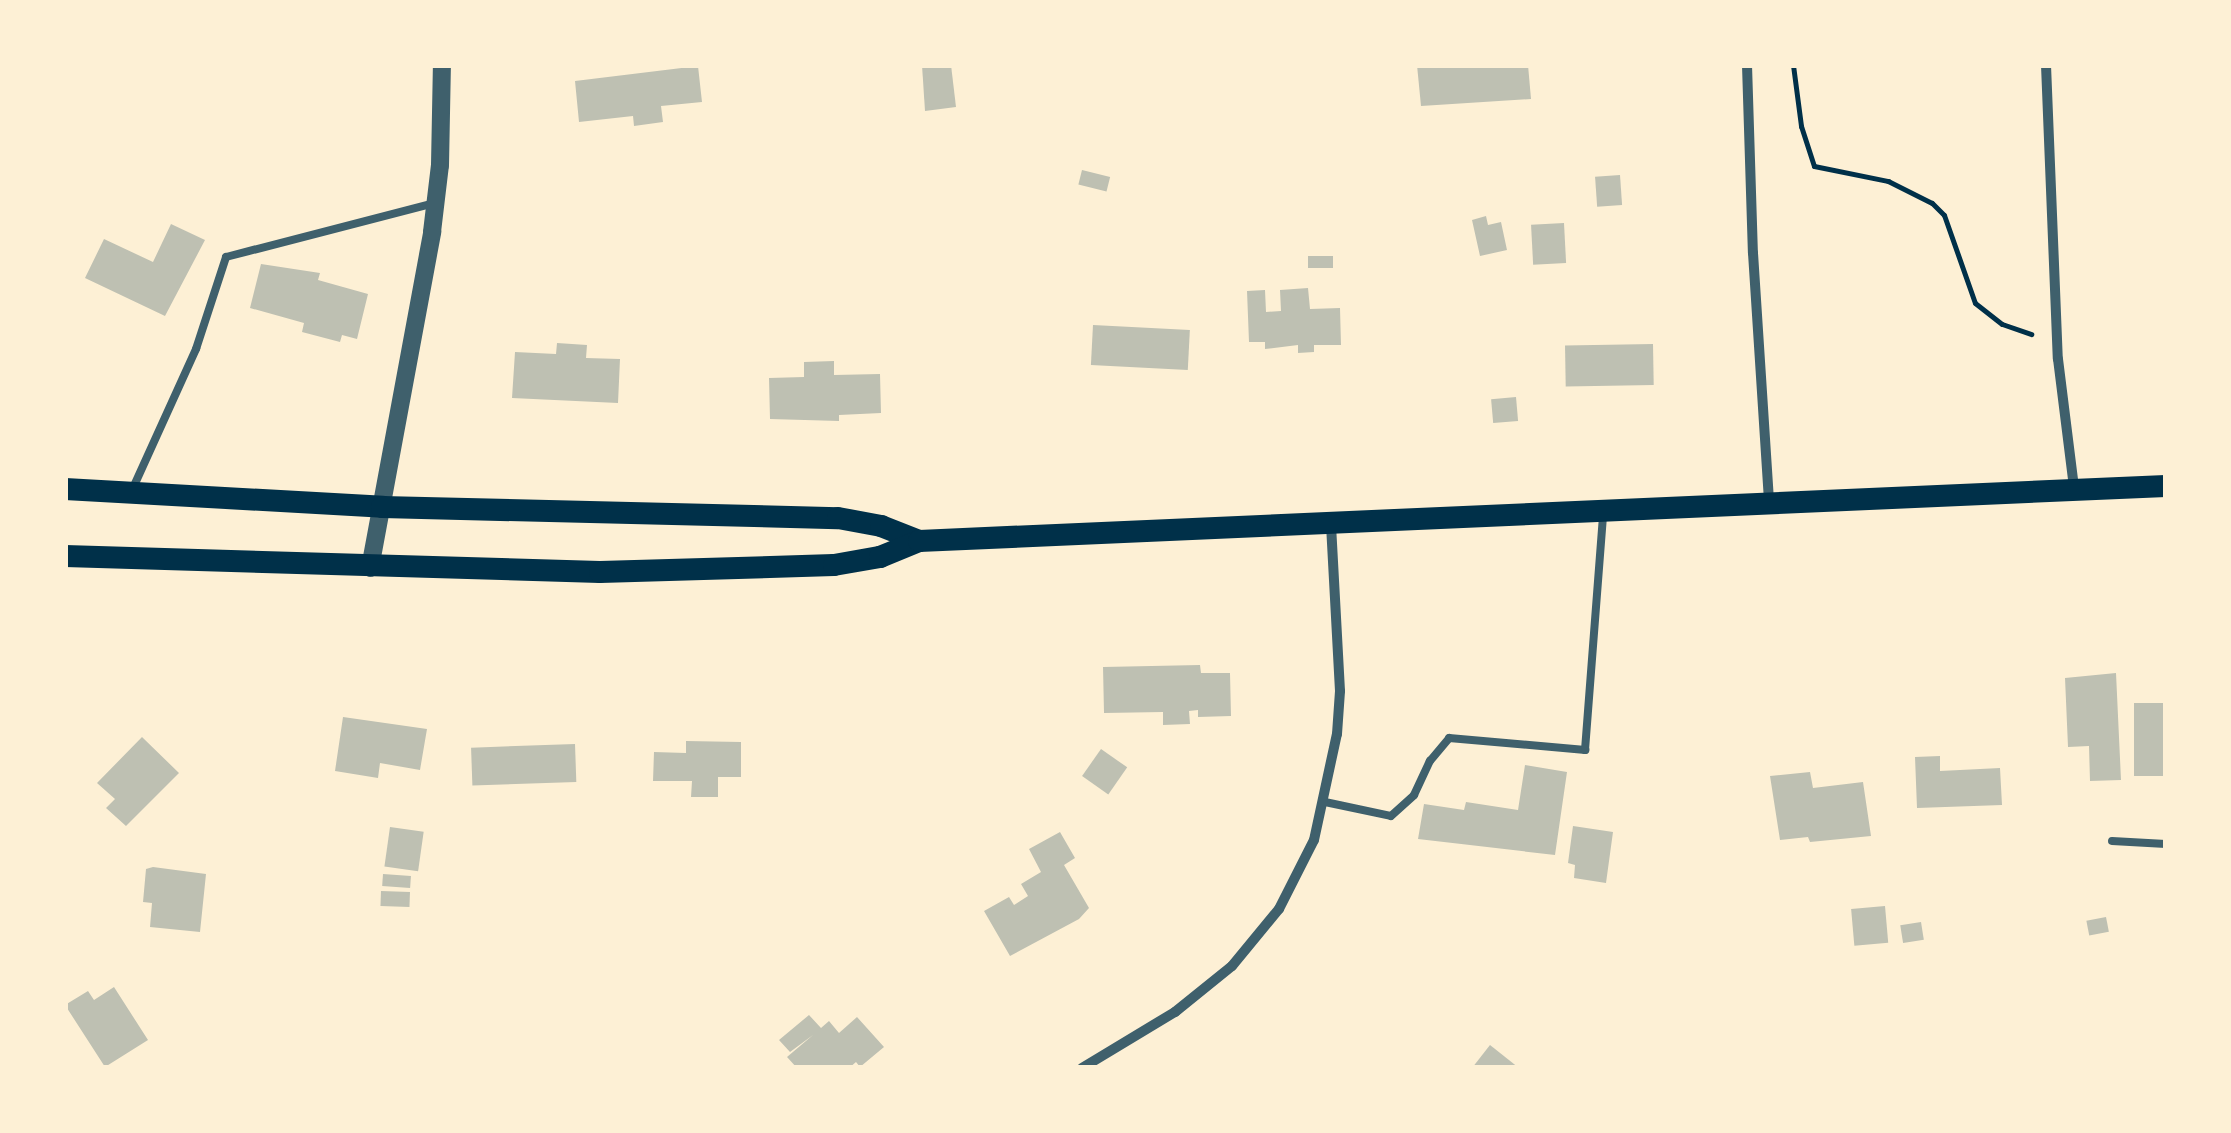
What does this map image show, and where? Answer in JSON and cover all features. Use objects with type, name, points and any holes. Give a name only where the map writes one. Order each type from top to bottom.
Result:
[{"type":"main road","points":[[65,556],[600,572],[834,565],[880,557],[919,541],[1769,500],[2166,486]]},
{"type":"main road","points":[[65,489],[382,507],[838,518],[881,526],[919,541]]},
{"type":"street","points":[[370,568],[435,203],[443,116],[442,65]]},
{"type":"street","points":[[1748,65],[1753,253],[1769,500]]},
{"type":"street","points":[[2046,65],[2058,359],[2074,489]]},
{"type":"street","points":[[1082,1068],[1205,990],[1258,936],[1278,908],[1314,840],[1325,802],[1340,691],[1332,522]]},
{"type":"lane","points":[[131,492],[196,349],[226,257],[435,203]]},
{"type":"lane","points":[[1325,802],[1391,816],[1414,795],[1430,761],[1450,738],[1586,750],[1603,508]]},
{"type":"lane","points":[[2112,840],[2166,844]]},
{"type":"path","points":[[1794,65],[1804,142],[1814,166],[1888,181],[1932,203],[1944,216],[1975,302],[2002,324],[2031,334]]},
{"type":"building","points":[[922,65],[951,65],[956,107],[925,111]]},
{"type":"building","points":[[1417,65],[1528,65],[1531,99],[1421,106]]},
{"type":"building","points":[[698,66],[702,102],[661,106],[663,122],[634,126],[633,116],[579,122],[575,81]]},
{"type":"building","points":[[1082,170],[1110,177],[1107,192],[1078,185]]},
{"type":"building","points":[[1620,175],[1622,205],[1597,207],[1595,177]]},
{"type":"building","points":[[1486,216],[1488,225],[1501,222],[1507,250],[1480,256],[1472,220]]},
{"type":"building","points":[[1564,223],[1566,263],[1533,265],[1531,225]]},
{"type":"building","points":[[171,224],[205,240],[165,316],[85,278],[104,239],[153,262]]},
{"type":"building","points":[[1308,256],[1333,256],[1333,268],[1308,268]]},
{"type":"building","points":[[261,264],[320,273],[318,280],[368,294],[357,339],[342,335],[340,342],[302,332],[304,323],[250,308]]},
{"type":"building","points":[[1308,288],[1310,309],[1340,308],[1341,345],[1314,345],[1314,352],[1298,353],[1298,345],[1265,349],[1265,342],[1249,342],[1247,291],[1265,290],[1266,312],[1281,311],[1280,290]]},
{"type":"building","points":[[1093,325],[1190,330],[1188,370],[1091,365]]},
{"type":"building","points":[[557,343],[587,345],[586,358],[620,359],[618,403],[512,398],[515,352],[556,354]]},
{"type":"building","points":[[1653,344],[1654,385],[1566,387],[1565,346]]},
{"type":"building","points":[[834,361],[834,375],[880,374],[881,413],[839,415],[839,421],[770,419],[769,378],[804,377],[804,362]]},
{"type":"building","points":[[1516,397],[1518,421],[1493,423],[1491,399]]},
{"type":"building","points":[[1200,665],[1201,673],[1230,673],[1231,716],[1198,717],[1198,710],[1189,711],[1190,724],[1163,725],[1163,712],[1104,713],[1103,667]]},
{"type":"building","points":[[2116,673],[2121,780],[2090,781],[2089,746],[2068,747],[2065,678]]},
{"type":"building","points":[[2134,703],[2166,703],[2166,776],[2134,776]]},
{"type":"building","points":[[343,717],[427,729],[420,770],[380,763],[378,778],[335,771]]},
{"type":"building","points":[[142,737],[179,773],[126,826],[106,808],[115,799],[97,783]]},
{"type":"building","points":[[686,741],[741,742],[741,777],[718,777],[718,797],[691,797],[692,781],[653,781],[654,752],[686,753]]},
{"type":"building","points":[[575,744],[576,782],[472,786],[471,748]]},
{"type":"building","points":[[1101,749],[1127,767],[1108,794],[1082,776]]},
{"type":"building","points":[[1940,756],[1940,771],[2000,768],[2002,805],[1917,808],[1915,757]]},
{"type":"building","points":[[1525,765],[1567,772],[1555,855],[1418,839],[1424,804],[1464,810],[1466,802],[1518,810]]},
{"type":"building","points":[[1810,772],[1813,788],[1863,782],[1871,836],[1810,842],[1808,837],[1780,840],[1770,776]]},
{"type":"building","points":[[1573,826],[1613,832],[1606,883],[1574,878],[1575,865],[1568,863]]},
{"type":"building","points":[[390,827],[424,832],[418,871],[384,867]]},
{"type":"building","points":[[1060,832],[1075,858],[1064,865],[1089,908],[1079,919],[1010,956],[984,911],[1009,897],[1014,905],[1028,896],[1021,884],[1041,872],[1029,849]]},
{"type":"building","points":[[146,869],[206,874],[200,932],[150,927],[152,903],[143,902]]},
{"type":"building","points":[[383,874],[411,876],[410,888],[382,886]]},
{"type":"building","points":[[381,891],[410,892],[409,907],[380,906]]},
{"type":"building","points":[[1885,906],[1888,943],[1854,946],[1851,909]]},
{"type":"building","points":[[2106,917],[2109,932],[2089,936],[2086,921]]},
{"type":"building","points":[[1921,922],[1924,940],[1903,943],[1900,925]]},
{"type":"building","points":[[114,987],[148,1040],[105,1067],[65,1005],[88,991],[94,1000]]},
{"type":"building","points":[[809,1015],[821,1028],[829,1021],[839,1033],[857,1017],[884,1047],[860,1067],[856,1062],[849,1068],[797,1068],[787,1057],[813,1035],[790,1052],[779,1040]]},
{"type":"building","points":[[1490,1045],[1519,1068],[1472,1068]]}]
